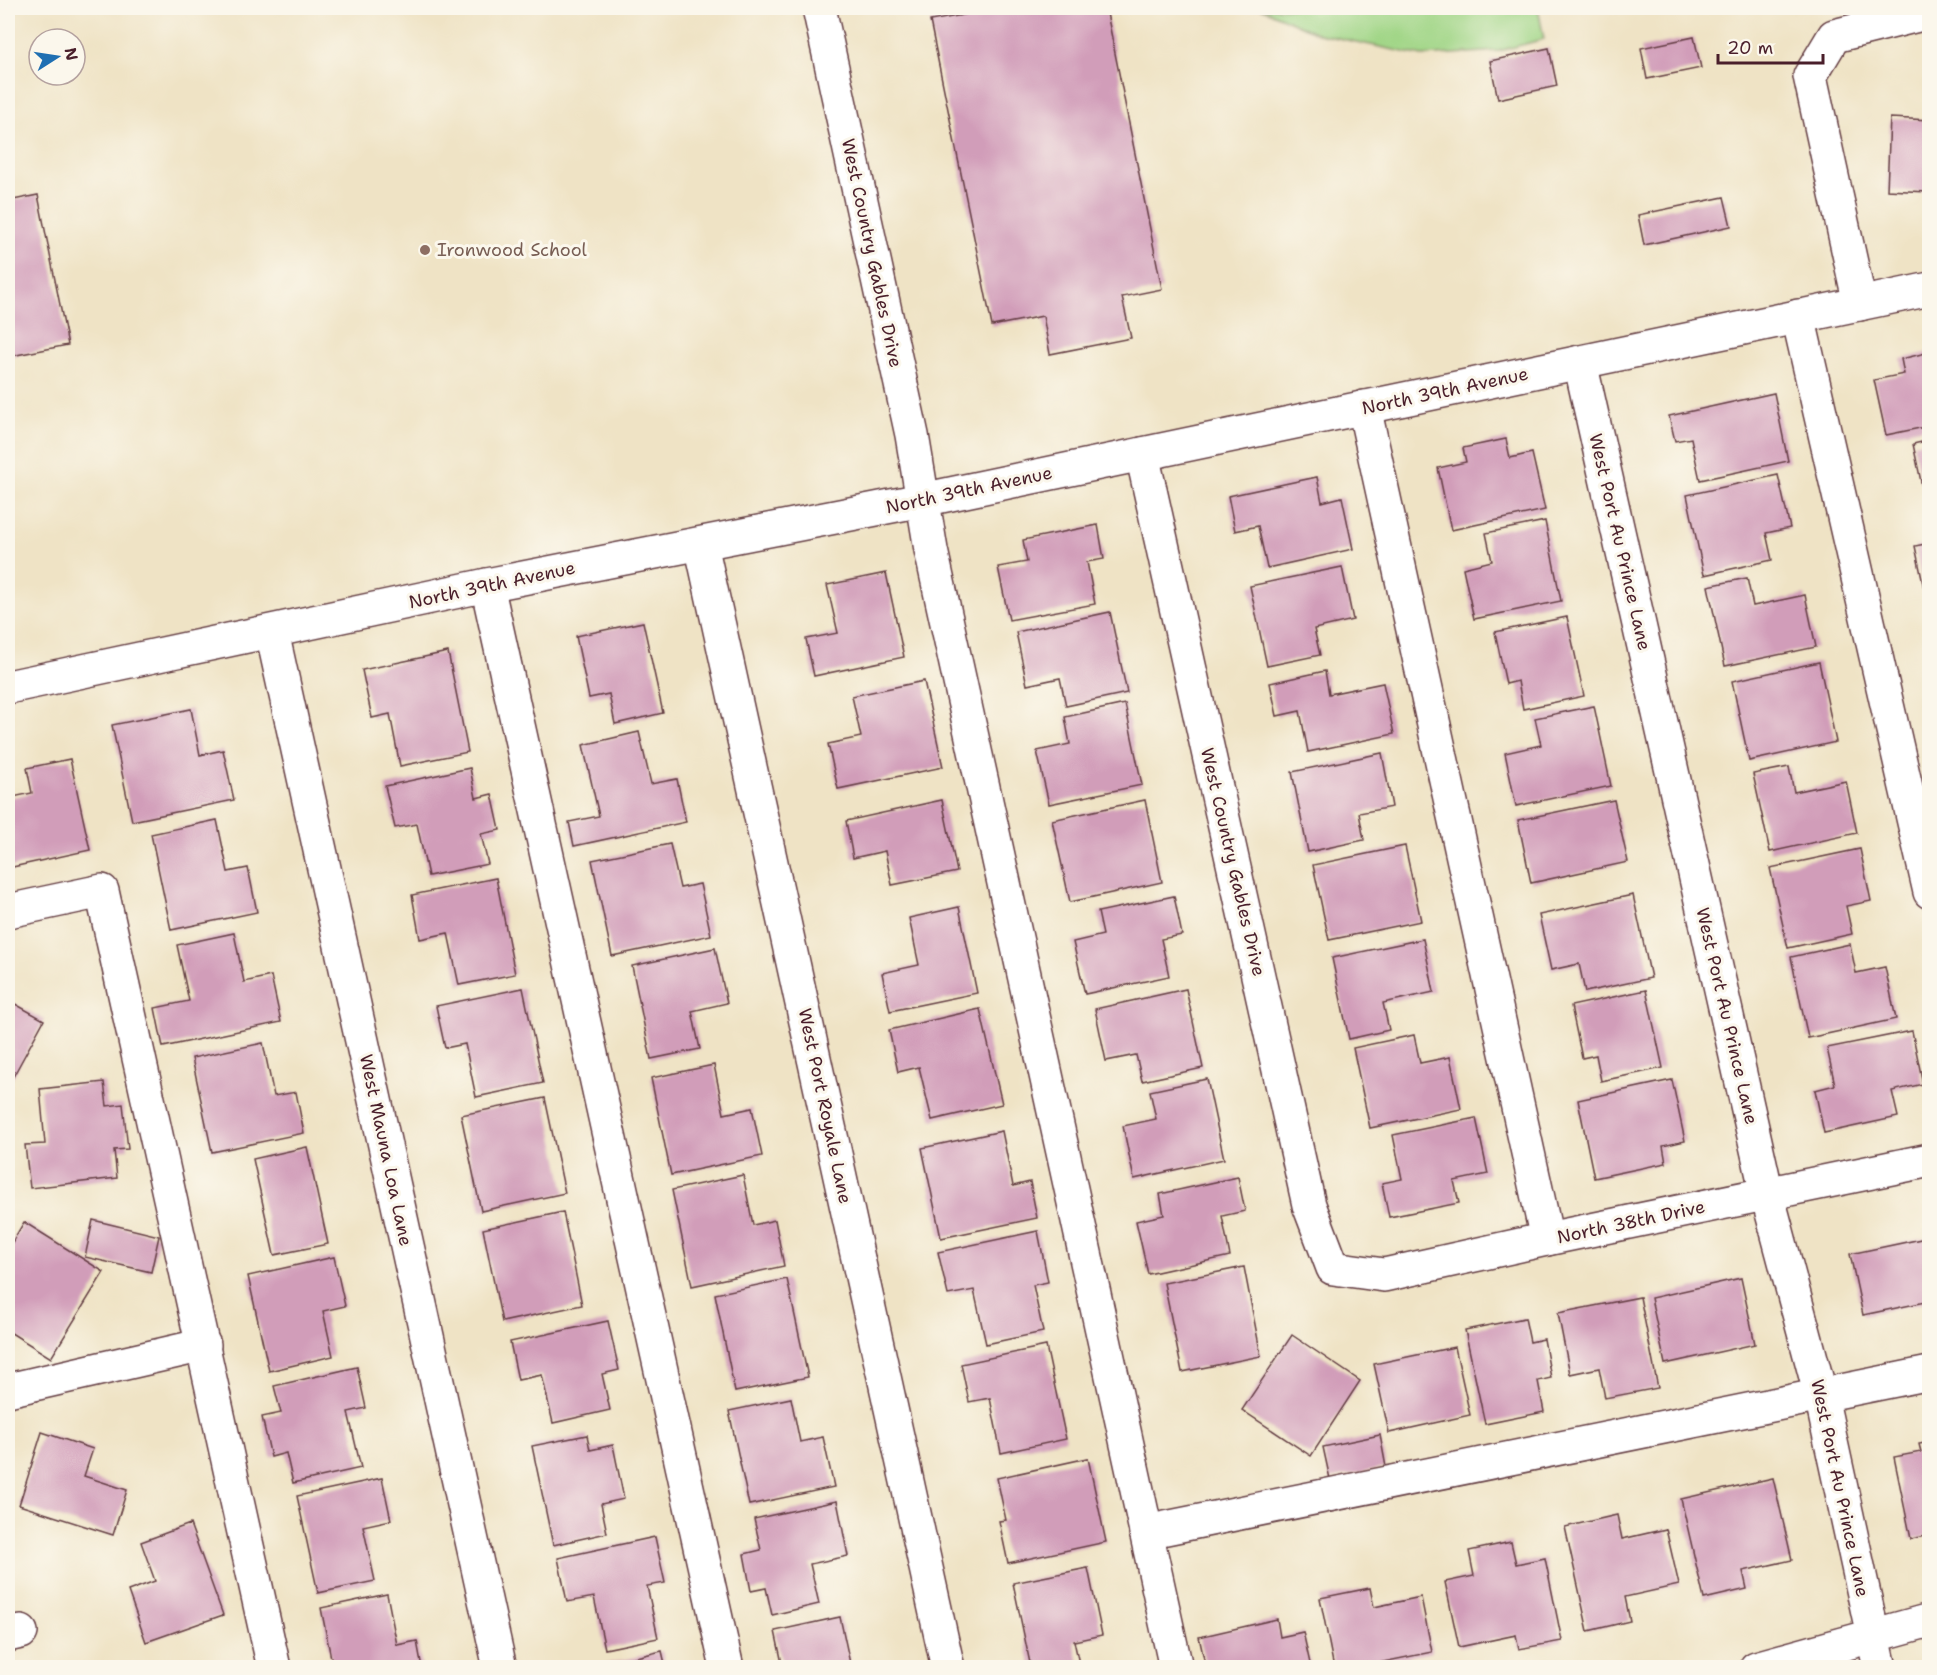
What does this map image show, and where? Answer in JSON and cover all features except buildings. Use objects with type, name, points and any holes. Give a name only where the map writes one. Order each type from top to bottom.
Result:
[{"type":"street","name":"West Country Gables Drive","points":[[819,8],[909,423],[931,550],[1176,1668]]},
{"type":"street","points":[[1860,304],[1810,76],[1834,36],[1929,12]]},
{"type":"street","name":"North 39th Avenue","points":[[8,687],[487,585],[922,500],[1929,289]]},
{"type":"street","points":[[1798,316],[1929,892]]},
{"type":"street","name":"West Port Au Prince Lane","points":[[1580,362],[1767,1194],[1821,1396],[1880,1668]]},
{"type":"street","points":[[1364,407],[1547,1239]]},
{"type":"street","name":"West Country Gables Drive","points":[[1142,454],[1309,1205],[1333,1268]]},
{"type":"street","name":"West Port Royale Lane","points":[[701,544],[948,1668]]},
{"type":"street","points":[[487,585],[727,1668]]},
{"type":"street","name":"West Mauna Loa Lane","points":[[272,632],[501,1668]]},
{"type":"street","points":[[8,911],[102,891],[274,1668]]},
{"type":"street","name":"North 38th Drive","points":[[1333,1268],[1384,1275],[1929,1160]]},
{"type":"street","points":[[8,1390],[204,1346]]},
{"type":"street","points":[[1146,1533],[1929,1374]]},
{"type":"street","points":[[1756,1668],[1929,1620]]},
{"type":"green space","points":[[1261,8],[1538,8],[1544,39],[1499,51],[1422,56],[1319,34]]},
{"type":"place","name":"Ironwood School","points":[[425,250]]}]
